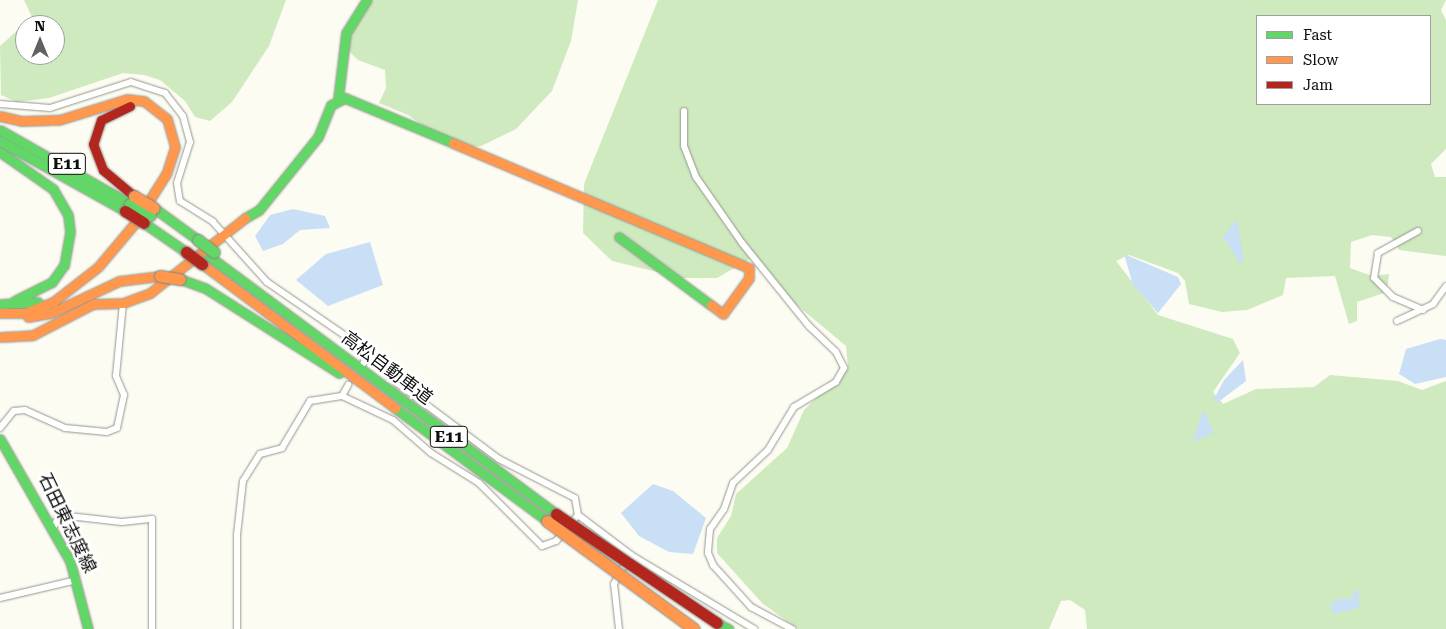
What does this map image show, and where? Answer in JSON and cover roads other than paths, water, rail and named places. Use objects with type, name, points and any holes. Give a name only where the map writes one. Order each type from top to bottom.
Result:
[{"type":"main road","points":[[0,337],[33,334],[93,304],[123,304],[150,293],[222,232],[259,210],[269,199],[291,166],[318,137],[338,99],[346,33],[367,0]]},
{"type":"main road","points":[[0,116],[21,121],[59,120],[127,99],[144,101],[168,119],[175,147],[166,174],[135,223],[98,267],[53,302],[24,313],[1,310]]},
{"type":"main road","points":[[338,99],[358,102],[743,264],[749,268],[749,278],[723,314],[618,237]]},
{"type":"main road","points":[[1,310],[32,304],[66,286],[124,227],[159,174],[169,144],[159,120],[136,106],[121,107],[101,120],[93,144],[103,170],[130,203],[149,215],[208,257]]},
{"type":"main road","name":"E11","points":[[0,130],[149,215]]},
{"type":"main road","name":"E11","points":[[0,142],[130,203]]},
{"type":"main road","points":[[0,152],[53,189],[68,215],[70,232],[64,265],[52,282],[1,310]]},
{"type":"main road","name":"高松自動車道","points":[[149,215],[264,294],[312,345]]},
{"type":"main road","name":"高松自動車道","points":[[208,257],[312,345],[551,518],[694,629]]},
{"type":"main road","points":[[1,310],[35,317],[119,281],[160,276],[180,279],[205,288],[312,345],[338,364]]},
{"type":"main road","name":"高松自動車道","points":[[338,364],[415,424],[551,518],[729,629]]},
{"type":"main road","name":"石田東志度線","points":[[0,439],[53,528],[77,580],[88,629]]},
{"type":"street","points":[[0,104],[50,108],[131,82],[165,93],[183,116],[190,142],[176,193],[188,209],[222,232],[267,282],[369,352],[397,383],[499,459],[575,498],[578,515],[631,555],[754,629]]},
{"type":"street","points":[[684,112],[684,146],[692,170],[742,243],[809,326],[836,352],[844,368],[836,382],[794,407],[768,450],[732,483],[724,510],[710,529],[708,554],[713,565],[752,607],[792,629]]},
{"type":"street","points":[[1418,231],[1378,253],[1374,278],[1393,297],[1423,310]]},
{"type":"street","points":[[1397,321],[1423,310],[1446,286]]},
{"type":"street","points":[[0,428],[14,411],[25,410],[65,428],[107,432],[117,428],[124,395],[116,376],[123,304]]},
{"type":"street","points":[[363,364],[369,352]]},
{"type":"street","points":[[342,396],[348,386]]},
{"type":"street","points":[[237,629],[237,535],[243,481],[260,454],[282,448],[310,401],[342,396],[393,420],[431,453],[480,483],[542,546],[556,541],[578,515]]},
{"type":"street","points":[[53,528],[60,515],[122,522],[152,519],[152,629]]},
{"type":"street","points":[[619,629],[614,584],[631,555]]},
{"type":"street","points":[[0,596],[77,580]]},
{"type":"water","points":[[293,209],[325,216],[330,228],[300,230],[283,244],[263,251],[255,236],[270,215]]},
{"type":"water","points":[[1237,219],[1244,261],[1240,263],[1223,237]]},
{"type":"water","points":[[370,242],[383,285],[328,306],[296,280],[326,254]]},
{"type":"water","points":[[1124,254],[1178,277],[1181,284],[1158,313],[1133,285]]},
{"type":"water","points":[[1440,339],[1446,340],[1446,377],[1415,384],[1399,374],[1406,349]]},
{"type":"water","points":[[1243,360],[1246,381],[1217,403],[1214,399],[1224,380]]},
{"type":"water","points":[[1205,411],[1213,433],[1193,442],[1202,414]]},
{"type":"water","points":[[653,484],[673,491],[706,518],[693,554],[669,552],[639,536],[621,513]]},
{"type":"water","points":[[1355,590],[1359,590],[1359,608],[1333,614],[1330,606],[1337,599],[1351,599]]}]
